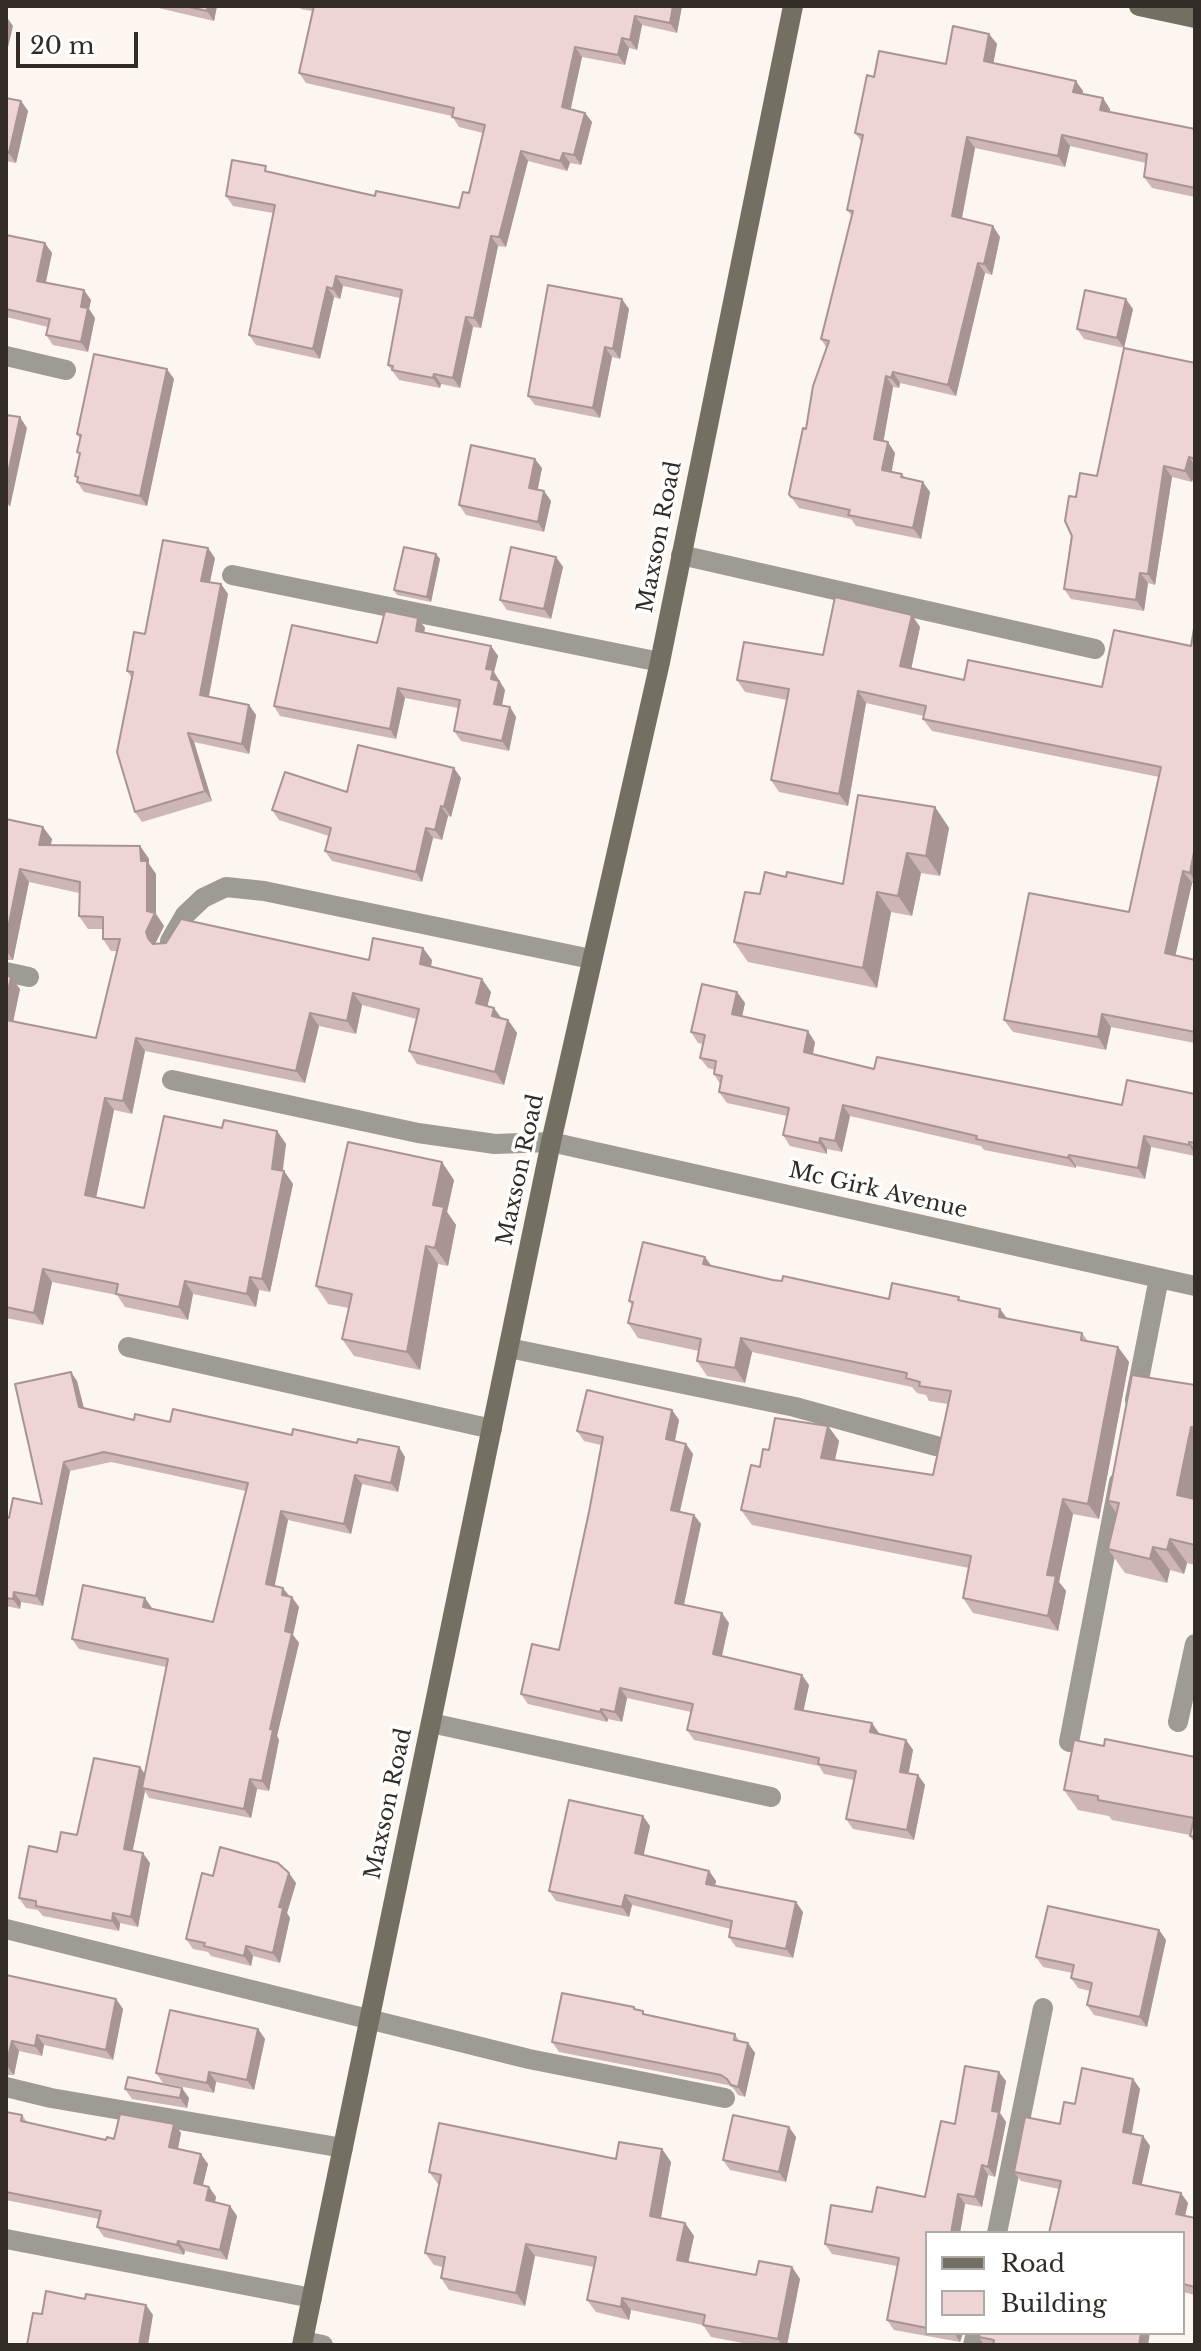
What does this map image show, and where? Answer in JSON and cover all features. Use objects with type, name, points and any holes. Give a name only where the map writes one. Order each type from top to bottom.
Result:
[{"type":"street","name":"Maxson Road","points":[[309,2344],[312,2298],[369,2020],[551,1142],[660,662],[793,6]]},
{"type":"street","points":[[1139,6],[1195,18]]},
{"type":"street","points":[[6,356],[66,370]]},
{"type":"street","points":[[681,555],[1095,649]]},
{"type":"street","points":[[232,575],[660,662]]},
{"type":"street","points":[[168,945],[185,915],[203,898],[226,887],[264,891],[591,959]]},
{"type":"street","points":[[6,972],[29,977]]},
{"type":"street","name":"Mc Girk Avenue","points":[[172,1080],[418,1133],[495,1144],[551,1142],[1195,1286]]},
{"type":"street","points":[[1132,1417],[1159,1278]]},
{"type":"street","points":[[128,1347],[492,1429]]},
{"type":"street","points":[[509,1348],[795,1407],[936,1446]]},
{"type":"street","points":[[1069,1742],[1123,1464]]},
{"type":"street","points":[[1178,1722],[1195,1644]]},
{"type":"street","points":[[431,1723],[771,1797]]},
{"type":"street","points":[[6,1929],[529,2059],[725,2098]]},
{"type":"street","points":[[997,2231],[1043,2008]]},
{"type":"street","points":[[6,2087],[51,2098],[343,2148]]},
{"type":"street","points":[[6,2239],[312,2298]]},
{"type":"building","points":[[185,6],[208,6],[207,11]]},
{"type":"building","points":[[314,6],[673,6],[670,23],[635,16],[630,40],[622,38],[618,55],[575,47],[562,107],[585,113],[574,155],[563,153],[560,161],[521,151],[499,237],[491,236],[474,318],[466,317],[453,378],[434,374],[433,378],[392,370],[393,366],[388,365],[402,290],[336,276],[333,289],[327,287],[313,349],[249,335],[275,205],[226,196],[232,160],[266,166],[265,171],[375,196],[376,191],[459,208],[463,192],[469,193],[485,125],[452,117],[454,108],[299,73]]},
{"type":"building","points":[[953,26],[989,34],[984,61],[1076,81],[1073,92],[1103,98],[1100,110],[1195,129],[1195,188],[1144,177],[1147,154],[1062,135],[1058,156],[967,137],[952,216],[993,226],[984,264],[978,263],[948,385],[893,372],[891,378],[886,376],[874,439],[888,442],[882,470],[923,482],[913,528],[848,515],[850,510],[789,494],[803,428],[806,429],[813,386],[829,341],[821,339],[853,211],[847,210],[863,135],[855,133],[867,75],[874,77],[879,51],[946,64]]},
{"type":"building","points":[[6,98],[21,101],[9,153],[6,152]]},
{"type":"building","points":[[6,235],[45,243],[37,281],[84,290],[81,307],[88,308],[81,342],[46,335],[50,319],[6,309]]},
{"type":"building","points":[[548,285],[622,299],[613,349],[605,347],[593,408],[528,396]]},
{"type":"building","points":[[1085,290],[1126,299],[1117,338],[1077,329]]},
{"type":"building","points":[[1124,348],[1195,363],[1195,459],[1189,457],[1185,471],[1164,466],[1148,574],[1140,573],[1136,600],[1064,589],[1072,536],[1065,521],[1069,496],[1076,497],[1080,473],[1097,476]]},
{"type":"building","points":[[94,354],[167,369],[140,496],[77,482],[78,477],[75,476],[81,435],[77,434]]},
{"type":"building","points":[[6,415],[20,417],[6,483]]},
{"type":"building","points":[[471,445],[535,459],[529,488],[544,491],[538,522],[459,505]]},
{"type":"building","points":[[163,540],[208,548],[201,581],[221,584],[200,695],[249,705],[242,744],[188,733],[205,791],[135,812],[117,752],[133,672],[127,671],[134,632],[145,634]]},
{"type":"building","points":[[404,547],[436,554],[427,597],[394,590]]},
{"type":"building","points":[[511,547],[556,557],[544,609],[500,600]]},
{"type":"building","points":[[835,597],[912,615],[900,666],[964,680],[968,660],[1102,687],[1114,630],[1191,646],[1195,623],[1195,847],[1190,873],[1183,871],[1165,953],[1195,960],[1195,1032],[1102,1014],[1098,1037],[1004,1020],[1029,893],[1129,912],[1161,767],[923,719],[926,706],[858,691],[839,794],[771,780],[789,689],[737,680],[744,642],[823,655]]},
{"type":"building","points":[[385,611],[418,618],[416,631],[491,646],[486,669],[493,670],[491,679],[499,681],[494,704],[510,707],[502,741],[454,731],[460,700],[398,688],[390,729],[274,706],[292,625],[377,643]]},
{"type":"building","points":[[358,745],[454,768],[435,830],[426,828],[416,872],[325,851],[331,828],[272,810],[285,772],[347,792]]},
{"type":"building","points":[[858,795],[935,807],[926,856],[907,853],[898,896],[877,892],[863,968],[734,942],[745,892],[760,894],[765,872],[786,877],[787,872],[843,884]]},
{"type":"building","points":[[6,819],[43,827],[39,845],[140,846],[141,861],[147,861],[147,911],[155,913],[146,932],[153,944],[166,943],[181,919],[369,960],[373,938],[423,948],[420,964],[482,979],[476,1003],[494,1008],[492,1016],[508,1020],[495,1072],[409,1051],[419,1009],[353,993],[347,1021],[310,1013],[296,1071],[136,1038],[123,1101],[105,1098],[85,1195],[144,1208],[164,1116],[222,1128],[224,1120],[277,1131],[272,1169],[284,1171],[262,1279],[250,1277],[247,1294],[185,1281],[179,1307],[116,1294],[118,1284],[43,1269],[34,1313],[6,1307],[6,1020],[96,1038],[120,939],[103,939],[103,917],[79,916],[80,882],[20,869],[6,938]]},
{"type":"building","points":[[6,975],[11,977],[6,1001]]},
{"type":"building","points":[[702,984],[737,992],[732,1014],[808,1031],[804,1052],[874,1069],[877,1057],[1122,1105],[1127,1080],[1195,1094],[1195,1143],[1189,1142],[1189,1145],[1144,1136],[1138,1168],[1069,1155],[1068,1158],[976,1139],[977,1136],[843,1105],[835,1141],[820,1138],[819,1143],[783,1135],[789,1108],[719,1092],[722,1076],[714,1074],[716,1061],[700,1058],[705,1035],[691,1032]]},
{"type":"building","points":[[348,1142],[442,1162],[433,1205],[444,1207],[435,1248],[426,1246],[407,1352],[342,1339],[352,1294],[316,1286]]},
{"type":"building","points":[[643,1242],[705,1257],[703,1264],[773,1280],[782,1281],[783,1276],[889,1299],[892,1283],[959,1297],[958,1300],[1000,1309],[999,1317],[1082,1333],[1081,1340],[1118,1347],[1088,1504],[1063,1499],[1047,1575],[1056,1576],[1048,1616],[963,1598],[971,1556],[741,1510],[751,1465],[760,1467],[763,1449],[769,1450],[775,1418],[828,1426],[821,1458],[933,1475],[951,1391],[919,1386],[920,1382],[906,1378],[907,1373],[741,1338],[735,1368],[697,1361],[701,1339],[628,1323],[633,1302],[629,1301]]},
{"type":"building","points":[[71,1372],[79,1407],[134,1420],[135,1414],[170,1422],[173,1409],[292,1435],[293,1429],[357,1443],[358,1439],[399,1447],[391,1483],[355,1475],[344,1524],[281,1511],[266,1584],[283,1588],[282,1595],[292,1597],[285,1631],[292,1633],[270,1729],[273,1730],[262,1781],[250,1779],[244,1809],[142,1788],[168,1659],[72,1639],[83,1585],[145,1598],[143,1607],[213,1622],[248,1483],[104,1452],[64,1462],[36,1596],[14,1592],[13,1599],[6,1598],[6,1517],[9,1518],[13,1498],[42,1504],[15,1384]]},
{"type":"building","points":[[1132,1375],[1195,1385],[1195,1428],[1191,1427],[1177,1495],[1195,1499],[1195,1545],[1170,1539],[1167,1550],[1153,1547],[1150,1559],[1108,1549],[1119,1503],[1108,1501]]},
{"type":"building","points":[[587,1390],[672,1410],[666,1439],[686,1444],[671,1510],[694,1515],[675,1603],[722,1613],[713,1654],[802,1675],[795,1709],[872,1723],[870,1732],[906,1740],[900,1772],[918,1775],[907,1830],[846,1819],[856,1771],[818,1764],[819,1758],[687,1730],[693,1704],[620,1688],[615,1712],[601,1709],[600,1712],[521,1694],[532,1644],[559,1650],[589,1512],[603,1437],[577,1431]]},
{"type":"building","points":[[1105,1739],[1195,1757],[1195,1837],[1190,1836],[1194,1818],[1098,1800],[1098,1796],[1064,1790],[1074,1740],[1104,1746]]},
{"type":"building","points":[[94,1758],[140,1767],[124,1849],[143,1853],[131,1917],[113,1913],[112,1921],[36,1906],[36,1901],[19,1898],[29,1846],[57,1852],[61,1832],[77,1835]]},
{"type":"building","points":[[569,1800],[643,1816],[635,1853],[709,1871],[706,1884],[796,1902],[786,1949],[729,1937],[732,1921],[625,1895],[622,1907],[549,1891]]},
{"type":"building","points":[[220,1847],[278,1863],[289,1873],[279,1907],[283,1908],[273,1953],[246,1946],[244,1956],[186,1939],[202,1873],[213,1876]]},
{"type":"building","points":[[1048,1906],[1159,1930],[1140,2017],[1087,2005],[1092,1983],[1071,1978],[1074,1965],[1036,1957]]},
{"type":"building","points":[[6,1975],[116,1999],[106,2050],[37,2035],[35,2046],[12,2041],[6,2065]]},
{"type":"building","points":[[562,1993],[634,2007],[643,2014],[735,2034],[734,2040],[748,2043],[738,2087],[731,2085],[721,2075],[552,2042]]},
{"type":"building","points":[[170,2010],[258,2029],[247,2080],[209,2072],[207,2083],[156,2073]]},
{"type":"building","points":[[965,2066],[999,2072],[992,2111],[999,2112],[988,2167],[982,2165],[975,2197],[958,2194],[951,2231],[925,2231],[925,2328],[887,2320],[899,2258],[825,2244],[831,2205],[872,2212],[877,2187],[925,2197],[941,2121],[955,2124]]},
{"type":"building","points":[[1082,2068],[1133,2079],[1123,2132],[1143,2136],[1133,2183],[1181,2193],[1176,2214],[1195,2218],[1195,2287],[1185,2284],[1185,2231],[1049,2231],[1061,2181],[1014,2172],[1025,2117],[1060,2124],[1064,2102],[1075,2104]]},
{"type":"building","points":[[128,2077],[182,2088],[180,2098],[125,2089]]},
{"type":"building","points":[[6,2112],[22,2115],[21,2121],[106,2140],[107,2137],[114,2139],[120,2114],[174,2124],[169,2147],[201,2154],[194,2183],[209,2187],[206,2200],[230,2206],[220,2250],[178,2241],[177,2245],[97,2227],[101,2211],[6,2192]]},
{"type":"building","points":[[733,2115],[789,2127],[779,2172],[723,2160]]},
{"type":"building","points":[[439,2123],[616,2159],[619,2142],[662,2149],[650,2216],[685,2223],[677,2260],[756,2275],[759,2261],[792,2267],[778,2339],[703,2325],[705,2315],[622,2298],[621,2307],[587,2300],[596,2257],[526,2244],[516,2293],[441,2278],[445,2257],[425,2253],[441,2175],[429,2172]]},
{"type":"building","points":[[46,2291],[85,2299],[86,2294],[146,2305],[139,2345],[27,2345],[33,2313],[42,2314]]},
{"type":"building","points":[[1141,2335],[1139,2345],[993,2345],[994,2340],[979,2337]]}]
